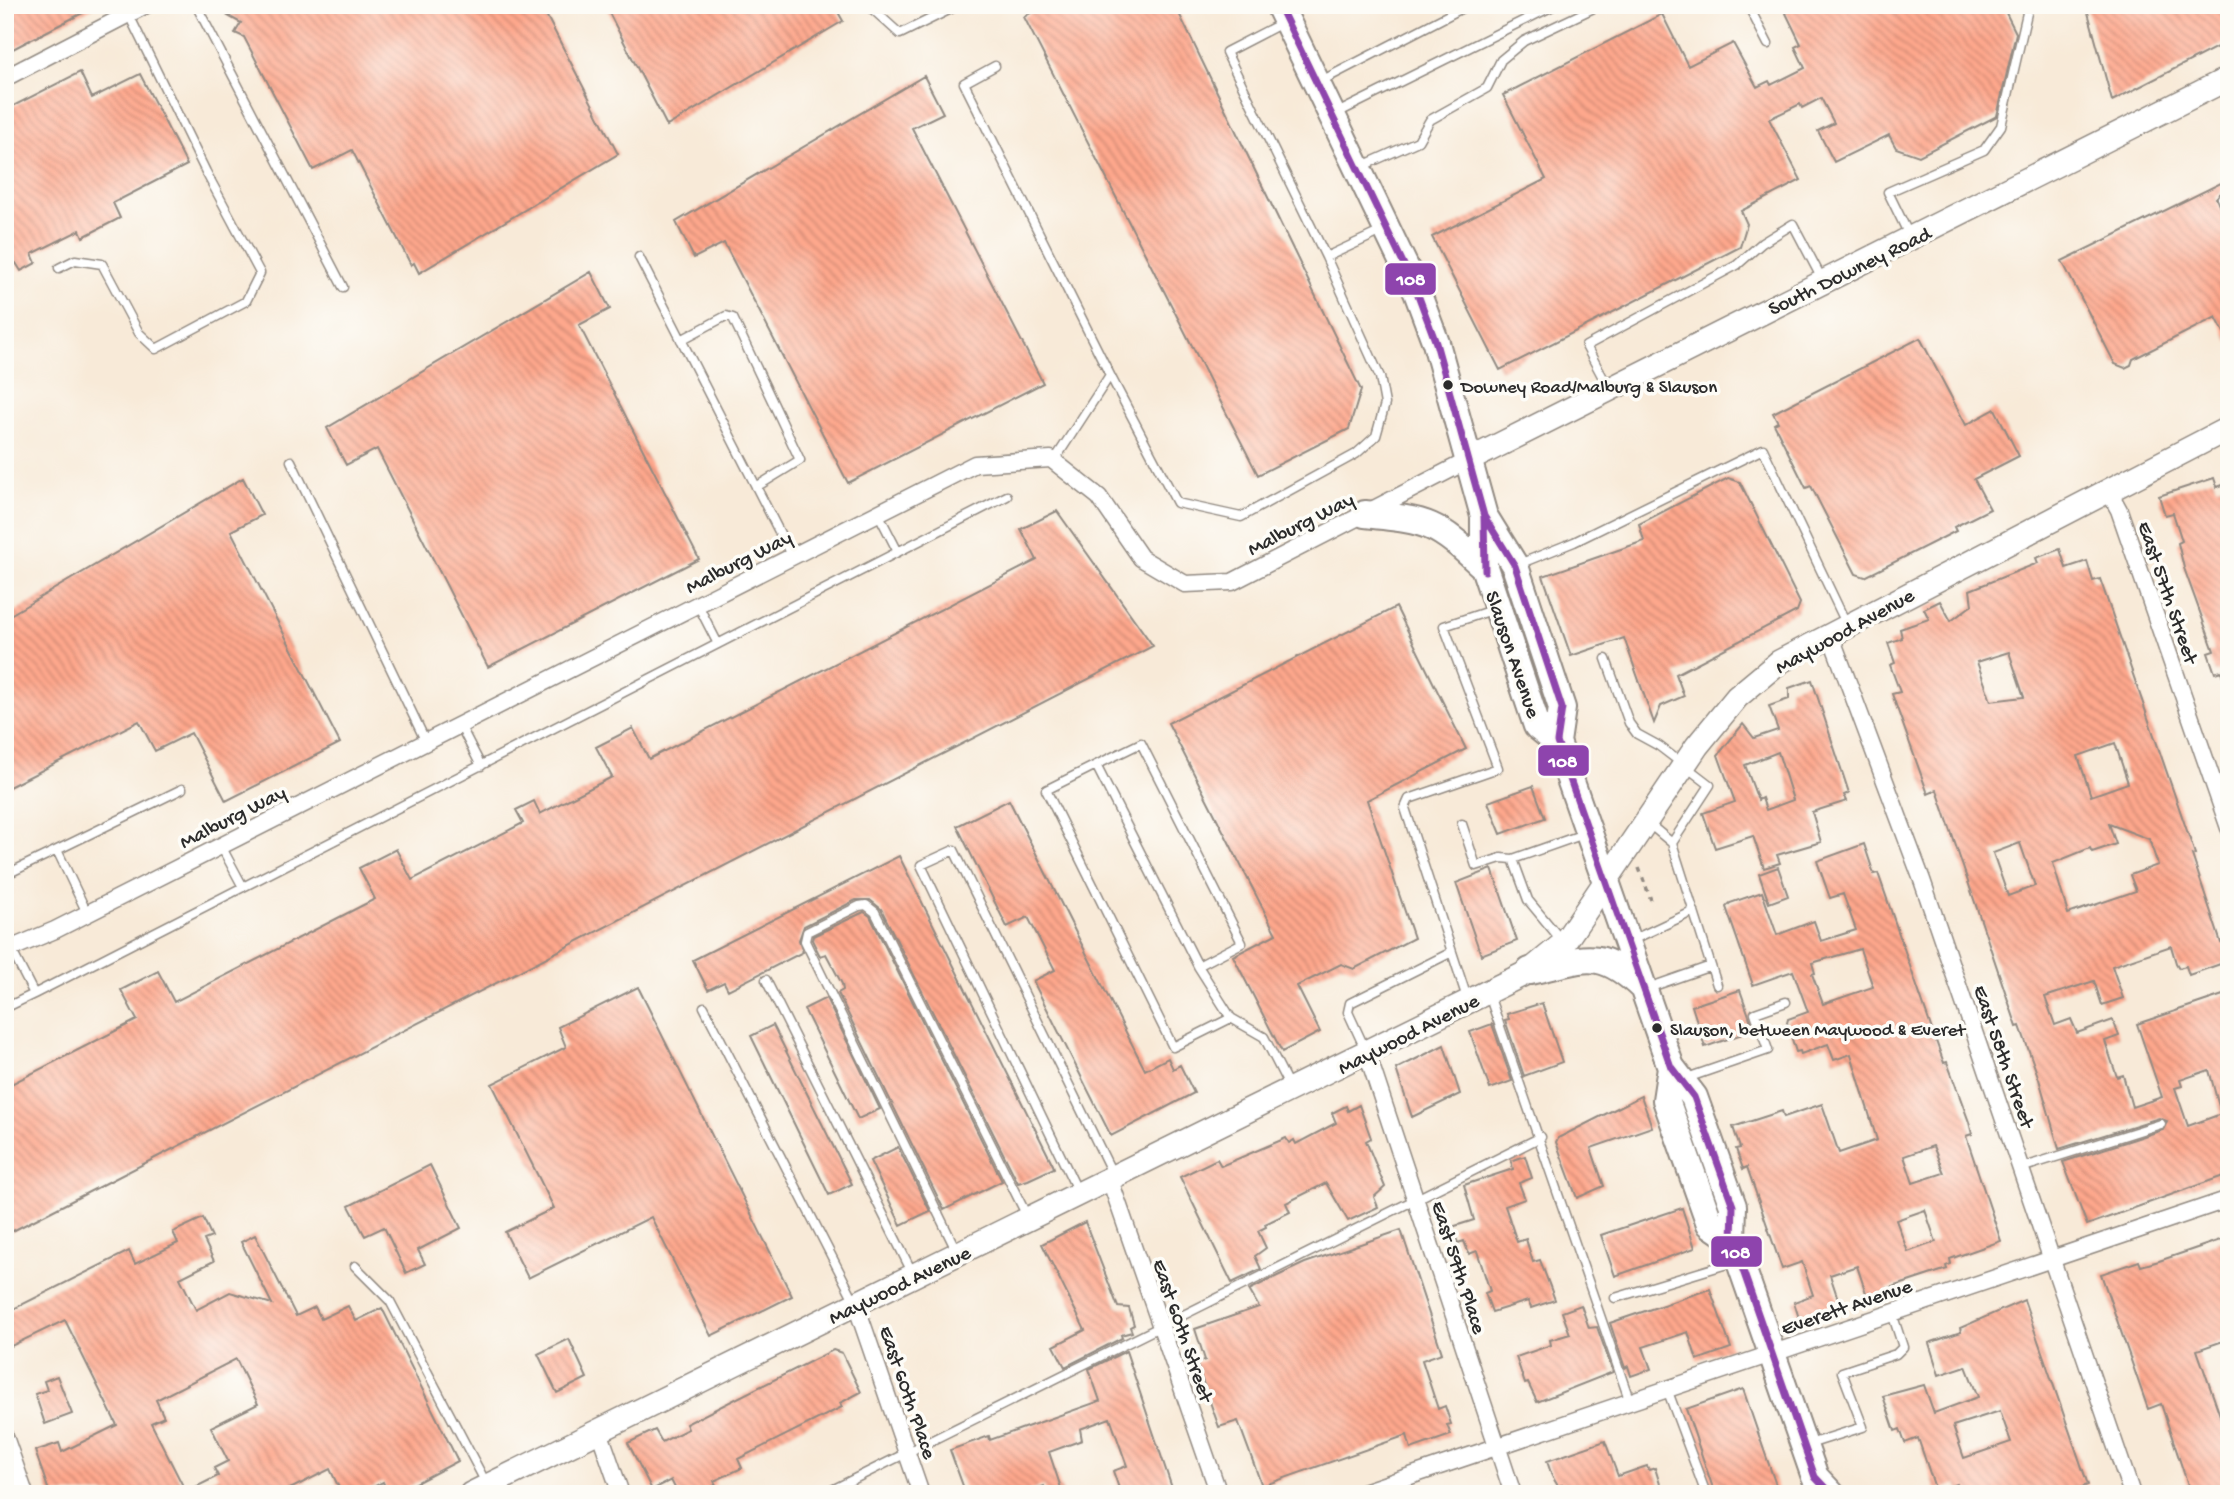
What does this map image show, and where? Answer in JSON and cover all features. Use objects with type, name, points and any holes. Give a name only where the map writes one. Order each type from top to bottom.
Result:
[{"type":"main road","name":"Slauson Avenue","points":[[1282,13],[1417,292],[1436,343],[1484,516],[1484,567],[1537,726],[1557,742]]},
{"type":"main road","points":[[1365,514],[1415,519],[1435,525],[1484,567]]},
{"type":"main road","name":"Slauson Avenue","points":[[1484,516],[1515,566],[1562,708],[1557,742],[1643,988],[1676,1074],[1694,1097],[1733,1206],[1736,1250],[1818,1488]]},
{"type":"main road","points":[[1530,971],[1598,957],[1622,967],[1643,988]]},
{"type":"street","points":[[5,78],[146,5]]},
{"type":"street","name":"South Downey Road","points":[[1467,453],[1609,390],[2229,78]]},
{"type":"street","name":"Maywood Avenue","points":[[479,1490],[1367,1054],[1530,971],[1564,943],[1684,766],[1737,697],[1779,662],[2229,428]]},
{"type":"street","name":"Malburg Way","points":[[8,950],[221,846],[975,464],[1054,461],[1099,497],[1141,558],[1185,584],[1232,582],[1365,514],[1467,453]]},
{"type":"street","name":"East 57th Street","points":[[2108,490],[2119,510],[2229,828]]},
{"type":"street","name":"East 58th Street","points":[[1839,630],[2132,1494]]},
{"type":"street","name":"East 59th Place","points":[[1367,1054],[1513,1494]]},
{"type":"street","name":"East 60th Street","points":[[1112,1179],[1219,1494]]},
{"type":"street","name":"Everett Avenue","points":[[1357,1494],[2229,1199]]},
{"type":"street","name":"East 60th Place","points":[[856,1305],[921,1494]]},
{"type":"street","points":[[599,1431],[621,1494]]},
{"type":"street","points":[[5,1437],[25,1494]]},
{"type":"lane","points":[[196,5],[344,287]]},
{"type":"lane","points":[[868,5],[900,34],[959,5]]},
{"type":"lane","points":[[1317,84],[1468,5]]},
{"type":"lane","points":[[1332,116],[1555,5]]},
{"type":"lane","points":[[1357,168],[1418,141],[1430,121],[1487,88],[1501,60],[1524,41],[1600,5]]},
{"type":"lane","points":[[1748,5],[1768,44]]},
{"type":"lane","points":[[1911,239],[1888,192],[1984,150],[1990,142],[2001,126],[2027,13],[2024,5]]},
{"type":"lane","points":[[995,66],[964,83],[1177,503],[1241,517],[1356,454],[1376,436],[1385,404],[1380,377],[1326,257],[1226,52],[1282,13]]},
{"type":"lane","points":[[59,268],[75,260],[102,264],[139,333],[156,349],[246,301],[260,273],[206,172],[129,15]]},
{"type":"lane","points":[[2222,198],[2229,212]]},
{"type":"lane","points":[[1609,390],[1586,346],[1737,265],[1762,243],[1793,224],[1823,281]]},
{"type":"lane","points":[[1326,257],[1386,229]]},
{"type":"lane","points":[[639,257],[792,557]]},
{"type":"lane","points":[[681,340],[726,316],[733,318],[800,460],[756,487]]},
{"type":"lane","points":[[1054,461],[1110,375]]},
{"type":"lane","points":[[1515,566],[1574,542],[1763,449],[1839,630]]},
{"type":"lane","points":[[291,461],[426,742]]},
{"type":"lane","points":[[5,1008],[1007,496]]},
{"type":"lane","points":[[878,513],[898,552]]},
{"type":"lane","points":[[698,605],[718,644]]},
{"type":"lane","points":[[1498,608],[1444,626],[1497,768],[1409,799],[1405,808],[1452,952],[1478,997],[1541,1137],[1630,1402]]},
{"type":"lane","points":[[1606,659],[1629,723],[1637,734],[1659,746],[1710,785],[1672,843]]},
{"type":"lane","points":[[460,725],[481,765]]},
{"type":"lane","points":[[1198,966],[1242,943],[1141,743],[1046,790],[1173,1048],[1231,1018]]},
{"type":"lane","points":[[1096,765],[1198,966],[1231,1018],[1264,1037],[1292,1091]]},
{"type":"lane","points":[[5,875],[183,789]]},
{"type":"lane","points":[[1646,821],[1672,843],[1717,985]]},
{"type":"lane","points":[[1462,824],[1476,866],[1501,858],[1513,859],[1588,833]]},
{"type":"lane","points":[[221,846],[243,887]]},
{"type":"lane","points":[[57,850],[87,913]]},
{"type":"lane","points":[[1080,1195],[921,865],[954,850],[1112,1179]]},
{"type":"lane","points":[[1513,859],[1528,900],[1564,943]]},
{"type":"lane","points":[[958,1254],[807,947],[807,932],[859,906],[866,905],[875,912],[1029,1220]]},
{"type":"lane","points":[[1626,942],[1694,911]]},
{"type":"lane","points":[[8,950],[34,995]]},
{"type":"lane","points":[[1367,1054],[1348,1012],[1350,1003],[1452,952]]},
{"type":"lane","points":[[1643,988],[1711,966]]},
{"type":"lane","points":[[766,980],[915,1276]]},
{"type":"lane","points":[[1676,1074],[1768,1050],[1755,1013],[1786,1002]]},
{"type":"lane","points":[[705,1007],[856,1305]]},
{"type":"lane","points":[[2021,1168],[2161,1124]]},
{"type":"lane","points":[[824,1494],[1541,1137]]},
{"type":"lane","points":[[1615,1298],[1736,1250]]},
{"type":"lane","points":[[355,1266],[390,1301],[479,1490]]},
{"type":"lane","points":[[1804,1445],[1863,1427],[1842,1372],[1896,1354],[1903,1347],[1892,1312]]},
{"type":"lane","points":[[1667,1389],[1706,1494]]},
{"type":"path","points":[[1638,862],[1651,900]]},
{"type":"building","points":[[5,5],[98,5],[5,53]]},
{"type":"building","points":[[248,5],[541,5],[618,154],[419,273],[414,263],[411,265],[352,150],[313,170],[244,37],[235,33],[241,23],[228,16]]},
{"type":"building","points":[[605,5],[834,5],[843,21],[667,126]]},
{"type":"building","points":[[1044,5],[1175,5],[1361,390],[1349,429],[1258,475],[1024,17]]},
{"type":"building","points":[[1782,5],[2002,5],[2016,33],[1997,116],[1919,156],[1896,148],[1889,135],[1834,162],[1818,131],[1834,123],[1821,98],[1802,108],[1800,104],[1769,119],[1801,180],[1741,211],[1747,224],[1740,247],[1500,370],[1432,237],[1546,179],[1503,95],[1662,14],[1688,66],[1733,43],[1757,87],[1769,81],[1771,85],[1805,68],[1795,47],[1801,44]]},
{"type":"building","points":[[2086,5],[2229,5],[2229,41],[2112,101]]},
{"type":"building","points":[[80,72],[92,98],[140,74],[187,165],[113,203],[120,218],[83,237],[80,230],[32,254],[36,263],[21,271],[16,263],[12,265],[5,252],[5,110]]},
{"type":"building","points":[[924,76],[943,113],[912,128],[1043,383],[848,483],[724,243],[694,258],[676,222]]},
{"type":"building","points":[[2229,179],[2229,197],[2222,192],[2216,198],[2223,215],[2229,218],[2229,342],[2216,317],[2133,359],[2131,365],[2125,368],[2115,364],[2062,261]]},
{"type":"building","points":[[591,272],[610,309],[579,325],[699,559],[488,667],[377,449],[346,465],[327,428]]},
{"type":"building","points":[[1920,338],[1966,425],[1995,409],[2019,456],[1974,479],[1990,509],[1954,527],[1956,531],[1865,577],[1856,574],[1811,486],[1806,488],[1774,424],[1778,422],[1773,413]]},
{"type":"building","points":[[243,478],[262,515],[231,531],[340,743],[226,801],[191,733],[155,751],[139,721],[5,789],[5,618]]},
{"type":"building","points":[[1728,478],[1740,482],[1800,603],[1797,611],[1676,674],[1684,696],[1661,706],[1654,723],[1624,638],[1571,656],[1543,576],[1644,541],[1639,524]]},
{"type":"building","points":[[2214,478],[2217,487],[2229,483],[2227,688],[2221,671],[2215,673],[2208,653],[2214,651],[2184,568],[2178,543],[2182,541],[2173,513],[2165,515],[2159,496]]},
{"type":"building","points":[[1057,511],[1153,646],[5,1235],[5,1087],[137,1020],[121,990],[158,971],[174,1002],[375,899],[359,868],[396,849],[412,880],[523,823],[516,810],[534,801],[540,814],[612,777],[596,747],[633,728],[649,759],[1037,560],[1021,529]]},
{"type":"building","points":[[2060,549],[2066,568],[2087,561],[2093,581],[2100,579],[2195,854],[2192,855],[2221,943],[2225,941],[2229,954],[2229,961],[2189,975],[2186,966],[2179,968],[2171,946],[2112,966],[2123,998],[2102,1005],[2094,981],[2045,997],[2055,1025],[2071,1019],[2077,1033],[2113,1020],[2119,1036],[2105,1041],[2117,1077],[2123,1075],[2132,1107],[2162,1097],[2137,1024],[2229,993],[2229,1174],[2087,1225],[2063,1162],[2163,1130],[2167,1121],[2159,1118],[2059,1149],[2039,1079],[2020,1026],[2017,1027],[1937,790],[1928,794],[1892,694],[1900,692],[1890,665],[1895,663],[1888,643],[1902,638],[1900,629],[1929,619],[1924,609],[1940,601],[1951,621],[1972,605],[1970,590],[2038,563],[2036,558]],"holes":[[[2009,652],[2024,697],[1991,701],[1977,662]],[[2115,743],[2128,783],[2091,796],[2078,756]],[[2109,824],[2149,839],[2158,865],[2130,875],[2136,891],[2068,914],[2053,863],[2090,848],[2092,852],[2116,844]],[[2020,843],[2035,886],[2008,896],[1993,853]],[[2209,1070],[2221,1114],[2188,1126],[2175,1088],[2182,1086],[2180,1080]]]},
{"type":"building","points":[[1396,607],[1466,749],[1367,800],[1414,938],[1354,969],[1341,964],[1297,986],[1320,1032],[1282,1052],[1233,956],[1276,934],[1168,723]]},
{"type":"building","points":[[1812,680],[1849,793],[1844,795],[1847,801],[1812,812],[1821,842],[1777,855],[1780,863],[1764,868],[1753,836],[1715,848],[1703,813],[1735,802],[1718,755],[1743,724],[1754,738],[1778,730],[1769,706],[1789,699],[1789,688]],"holes":[[[1778,752],[1793,800],[1766,810],[1762,798],[1758,800],[1745,765]]]},
{"type":"building","points":[[1533,786],[1545,818],[1501,834],[1488,802]]},
{"type":"building","points":[[1009,800],[1145,1070],[1168,1058],[1173,1069],[1180,1065],[1194,1093],[1111,1136],[1033,981],[1055,970],[1028,917],[1007,927],[957,826]]},
{"type":"building","points":[[1864,844],[1874,874],[1878,873],[1944,1063],[1947,1062],[1969,1122],[1972,1134],[1966,1136],[2001,1241],[1950,1259],[1951,1264],[1946,1266],[1947,1269],[1887,1289],[1889,1295],[1869,1302],[1857,1266],[1830,1275],[1842,1311],[1801,1325],[1794,1302],[1813,1295],[1802,1262],[1782,1269],[1747,1167],[1743,1169],[1736,1149],[1740,1148],[1733,1127],[1782,1111],[1784,1117],[1822,1104],[1839,1153],[1877,1140],[1851,1054],[1834,1060],[1828,1044],[1801,1054],[1800,1051],[1796,1052],[1788,1019],[1808,1012],[1793,971],[1753,985],[1726,907],[1730,903],[1762,892],[1777,935],[1814,921],[1821,941],[1856,930],[1843,894],[1830,898],[1817,861]],"holes":[[[1860,949],[1873,987],[1823,1004],[1812,974],[1815,973],[1812,963]],[[1933,1146],[1944,1173],[1913,1183],[1904,1156]],[[1925,1210],[1936,1242],[1908,1252],[1896,1220]]]},
{"type":"building","points":[[899,856],[1053,1165],[1054,1168],[1028,1180],[1018,1183],[881,909],[870,900],[856,900],[804,926],[799,940],[803,952],[728,990],[724,982],[708,990],[693,960]]},
{"type":"building","points":[[1778,867],[1788,896],[1769,903],[1759,874]]},
{"type":"building","points":[[1492,869],[1517,941],[1481,955],[1456,883]]},
{"type":"building","points":[[864,912],[870,916],[1002,1181],[944,1210],[838,993],[843,990],[842,984],[826,954],[820,956],[812,940],[813,936]]},
{"type":"building","points":[[638,987],[792,1296],[711,1336],[651,1217],[528,1278],[505,1232],[554,1208],[492,1084],[566,1047],[558,1027]]},
{"type":"building","points":[[1740,990],[1754,1030],[1705,1047],[1692,1006]]},
{"type":"building","points":[[826,998],[880,1109],[858,1119],[804,1009]]},
{"type":"building","points":[[1542,1003],[1562,1062],[1524,1076],[1505,1020],[1509,1019],[1507,1014]]},
{"type":"building","points":[[1492,1024],[1512,1081],[1490,1089],[1470,1032]]},
{"type":"building","points":[[773,1025],[852,1184],[829,1195],[751,1036]]},
{"type":"building","points":[[1444,1045],[1460,1094],[1412,1117],[1396,1069]]},
{"type":"building","points":[[1641,1096],[1652,1127],[1591,1148],[1604,1186],[1577,1198],[1556,1142],[1558,1138]]},
{"type":"building","points":[[1359,1105],[1371,1138],[1366,1141],[1385,1187],[1374,1197],[1378,1207],[1348,1221],[1326,1183],[1286,1203],[1290,1212],[1265,1224],[1266,1227],[1258,1231],[1266,1248],[1255,1256],[1261,1269],[1232,1283],[1180,1177],[1217,1159],[1221,1166],[1286,1138],[1289,1143],[1294,1140],[1296,1144],[1336,1123],[1332,1113],[1346,1106],[1348,1111]]},
{"type":"building","points":[[898,1147],[930,1211],[901,1225],[870,1161]]},
{"type":"building","points":[[1525,1156],[1532,1178],[1519,1183],[1525,1199],[1505,1206],[1517,1242],[1526,1239],[1533,1262],[1540,1260],[1555,1300],[1531,1308],[1528,1301],[1492,1312],[1485,1293],[1490,1291],[1477,1251],[1469,1254],[1464,1241],[1458,1243],[1452,1227],[1474,1220],[1464,1185],[1513,1169],[1511,1161]]},
{"type":"building","points":[[430,1165],[461,1228],[418,1250],[425,1264],[406,1273],[384,1227],[365,1236],[349,1206]]},
{"type":"building","points":[[1682,1208],[1695,1248],[1615,1276],[1601,1235]]},
{"type":"building","points":[[203,1218],[212,1237],[204,1240],[214,1261],[180,1278],[196,1310],[230,1292],[272,1304],[241,1242],[255,1235],[296,1316],[315,1307],[321,1319],[348,1306],[356,1321],[382,1308],[458,1461],[395,1494],[388,1494],[383,1482],[360,1494],[342,1494],[330,1469],[280,1494],[50,1494],[35,1451],[59,1443],[62,1452],[117,1425],[65,1320],[5,1349],[5,1313],[129,1251],[135,1264],[178,1243],[173,1232]],"holes":[[[236,1359],[258,1404],[211,1427],[228,1461],[214,1468],[218,1476],[186,1492],[151,1423],[164,1417],[156,1400]]]},
{"type":"building","points":[[1085,1222],[1118,1307],[1129,1308],[1134,1325],[1130,1327],[1132,1332],[1121,1335],[1122,1338],[1065,1367],[1054,1346],[1085,1330],[1042,1244]]},
{"type":"building","points":[[1401,1230],[1442,1353],[1422,1360],[1438,1409],[1445,1406],[1451,1424],[1447,1425],[1451,1435],[1411,1449],[1407,1435],[1262,1486],[1238,1421],[1219,1427],[1196,1363],[1205,1360],[1195,1329],[1259,1307],[1249,1290],[1267,1281],[1305,1263]]},
{"type":"building","points":[[2229,1237],[2229,1339],[2197,1350],[2229,1441],[2229,1494],[2191,1494],[2161,1404],[2148,1409],[2101,1274],[2139,1261],[2141,1266],[2159,1261]]},
{"type":"building","points":[[1710,1289],[1731,1348],[1697,1360],[1688,1332],[1643,1347],[1651,1369],[1631,1376],[1628,1366],[1625,1368],[1610,1323]]},
{"type":"building","points":[[2024,1300],[2088,1485],[2062,1494],[1960,1494],[1957,1484],[1936,1491],[1918,1438],[1905,1443],[1900,1429],[1895,1431],[1883,1396],[1924,1385],[1934,1413],[1978,1397],[1966,1366],[1939,1375],[1929,1343],[1961,1332],[1960,1328]],"holes":[[[2000,1411],[2011,1442],[1964,1458],[1953,1426]]]},
{"type":"building","points":[[1581,1305],[1589,1328],[1597,1327],[1613,1372],[1537,1402],[1528,1383],[1525,1384],[1516,1357],[1551,1345],[1550,1340],[1570,1334],[1562,1312]]},
{"type":"building","points":[[569,1339],[587,1378],[557,1393],[538,1354]]},
{"type":"building","points":[[833,1350],[842,1353],[861,1392],[840,1403],[842,1407],[738,1459],[742,1468],[714,1481],[716,1485],[699,1494],[678,1494],[671,1480],[652,1490],[628,1443],[655,1430],[662,1442],[688,1429],[686,1424]]},
{"type":"building","points":[[1126,1351],[1174,1494],[1121,1494],[1113,1471],[1127,1466],[1110,1418],[1080,1429],[1082,1440],[1049,1452],[1063,1494],[1046,1494],[1044,1486],[1021,1494],[966,1494],[950,1450],[989,1436],[990,1440],[1100,1401],[1089,1369]]},
{"type":"building","points":[[57,1376],[72,1414],[45,1424],[35,1394],[47,1390],[44,1381]]},
{"type":"building","points":[[1743,1389],[1779,1494],[1715,1494],[1686,1409]]},
{"type":"building","points":[[1605,1441],[1618,1476],[1647,1466],[1649,1470],[1655,1468],[1663,1494],[1565,1494],[1562,1485],[1558,1486],[1552,1476],[1547,1461]]},
{"type":"transit line","name":"108","points":[[1279,5],[1417,292],[1436,343],[1484,516],[1485,571]]},
{"type":"transit line","name":"108","points":[[1484,516],[1515,566],[1562,708],[1557,742],[1671,1067],[1694,1097],[1733,1206],[1732,1239],[1815,1477],[1831,1494]]},
{"type":"place","name":"Downey Road/Malburg & Slauson","points":[[1448,385]]},
{"type":"place","name":"Slauson, between Maywood & Everet","points":[[1657,1028]]}]
